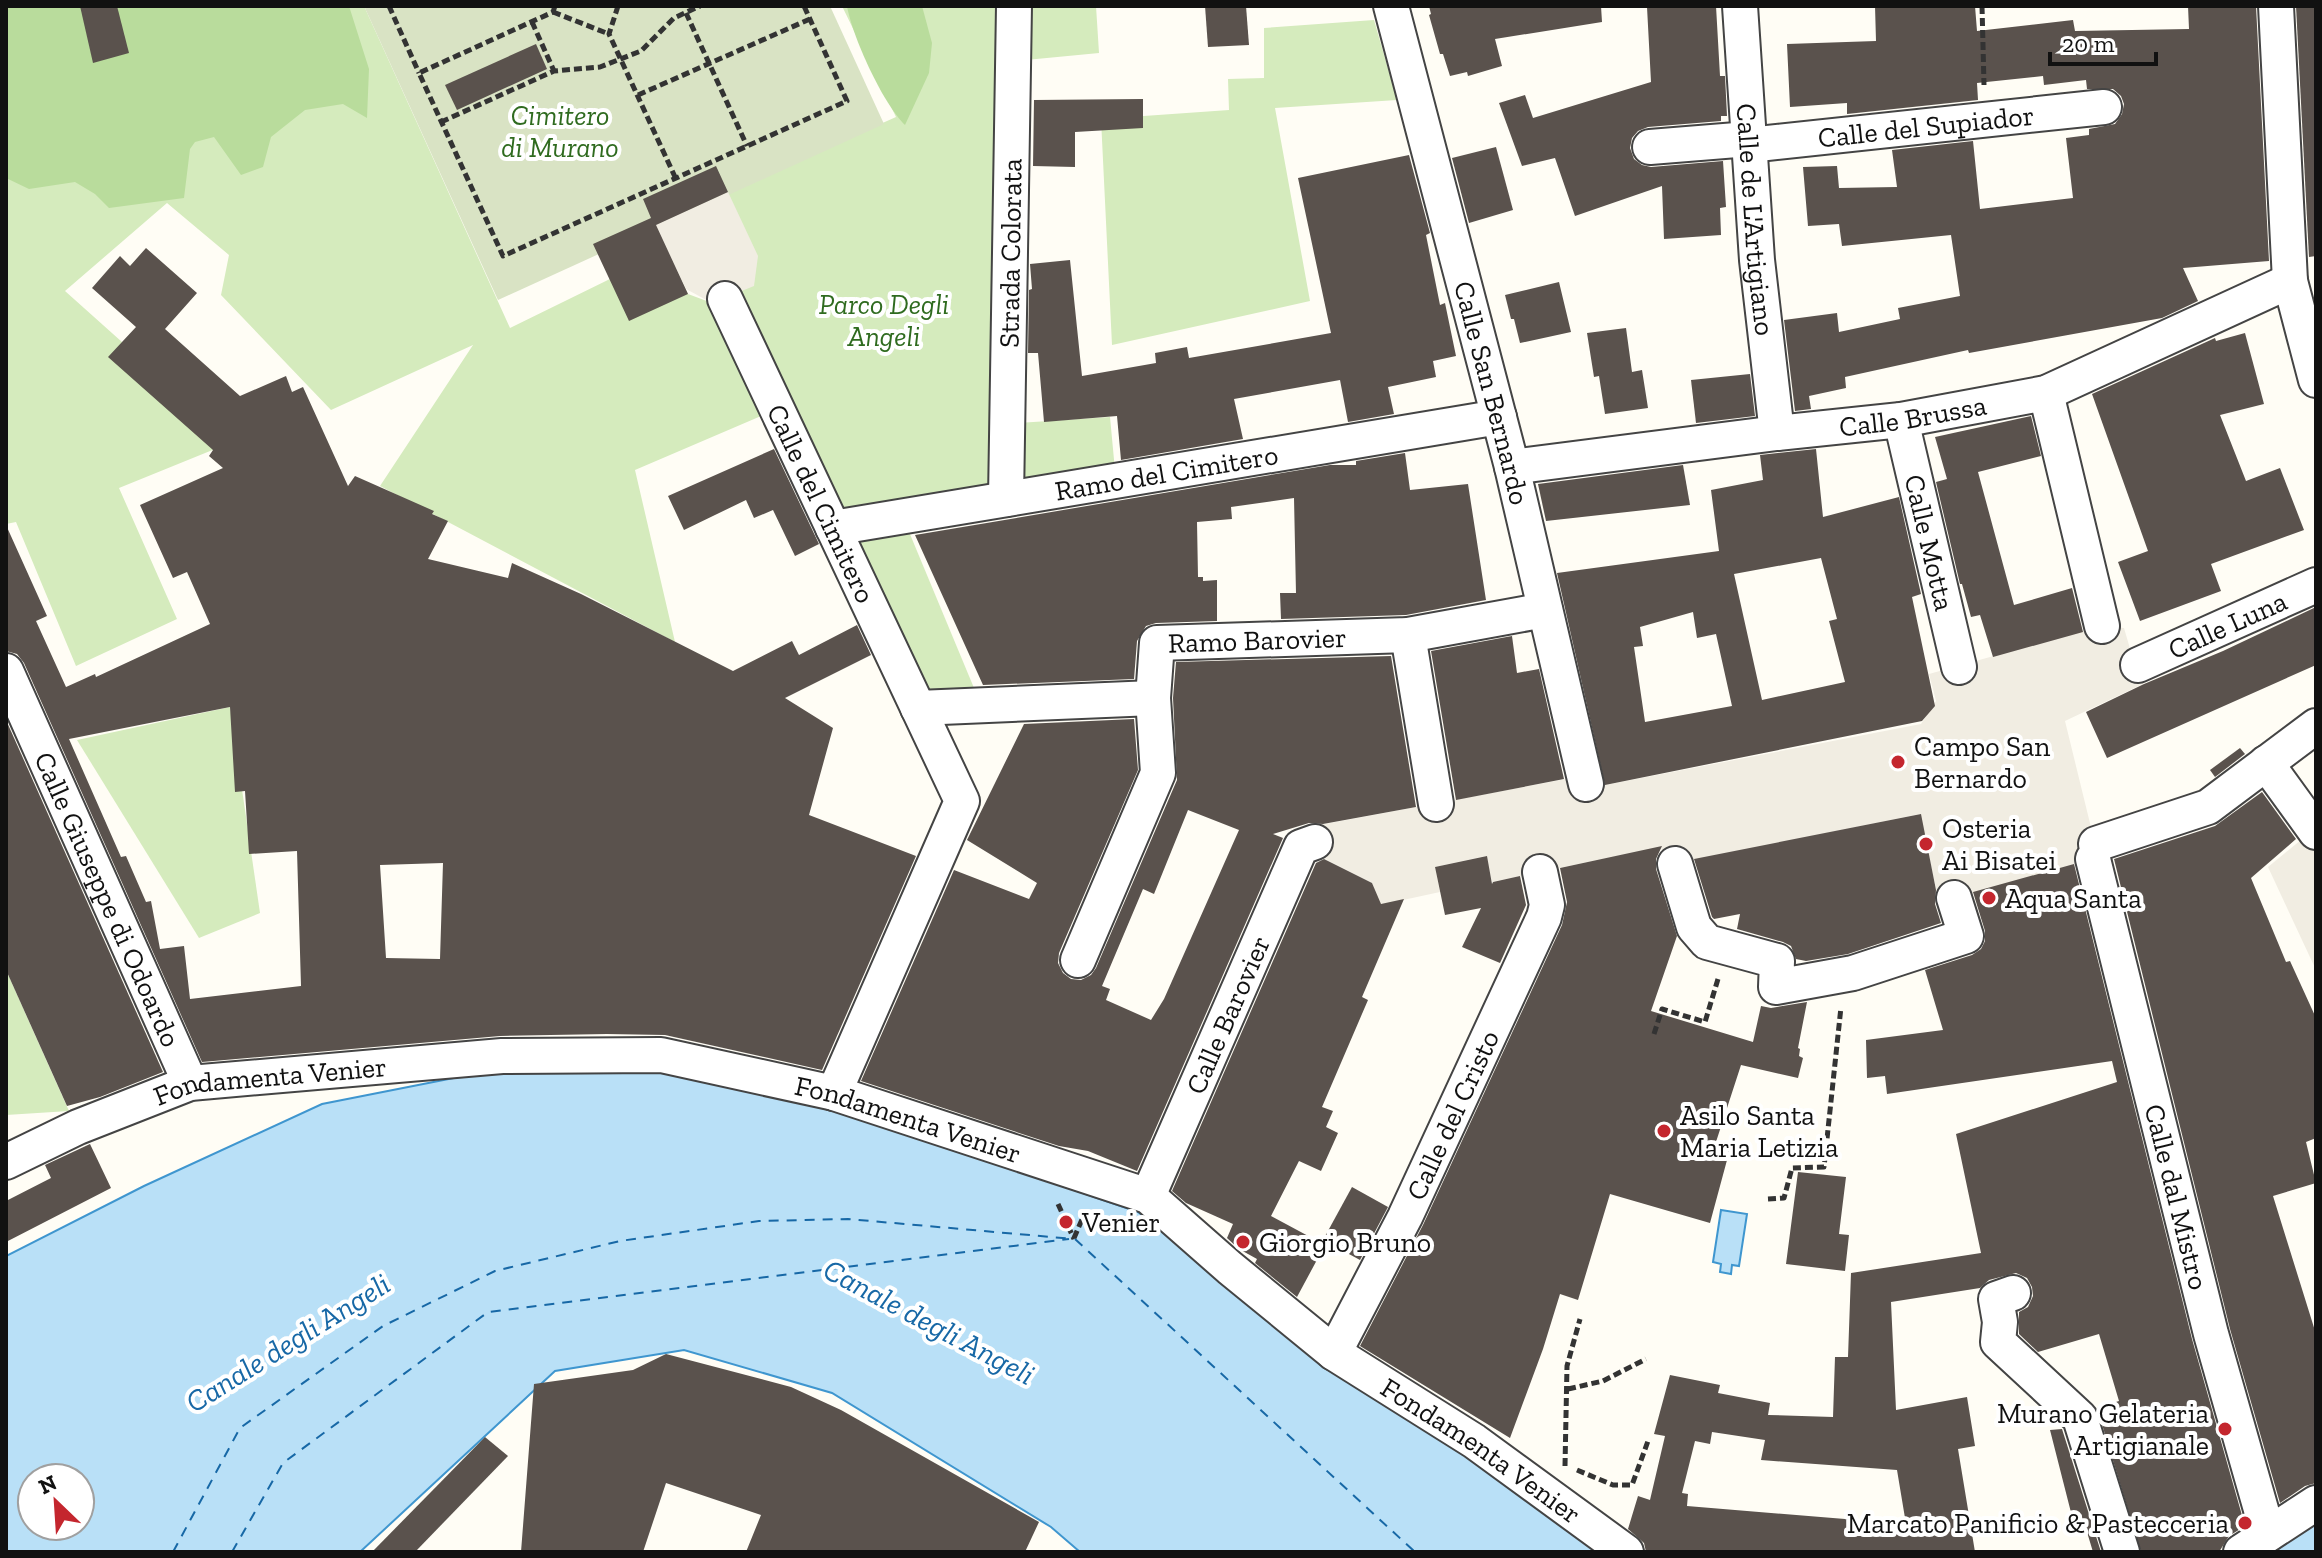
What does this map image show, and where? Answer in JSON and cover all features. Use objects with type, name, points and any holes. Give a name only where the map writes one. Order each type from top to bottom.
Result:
[{"type":"street","name":"Strada Colorata","points":[[1006,499],[1014,6]]},
{"type":"street","name":"Calle San Bernardo","points":[[1391,6],[1512,467],[1586,784]]},
{"type":"street","name":"Calle de L'Artigiano","points":[[1740,6],[1757,260],[1777,433]]},
{"type":"street","points":[[2276,6],[2298,273],[2316,380]]},
{"type":"street","name":"Calle del Supiador","points":[[1650,147],[1749,142],[2104,107]]},
{"type":"street","name":"Calle Brussa","points":[[1512,467],[1901,420],[2046,393],[2298,273]]},
{"type":"street","name":"Calle del Cimitero","points":[[725,299],[962,801],[834,1093]]},
{"type":"street","points":[[2046,393],[2102,626]]},
{"type":"street","name":"Ramo del Cimitero","points":[[833,528],[1499,417]]},
{"type":"street","name":"Calle Motta","points":[[1901,420],[1959,667]]},
{"type":"street","name":"Calle Luna","points":[[2138,665],[2316,585]]},
{"type":"street","name":"Ramo Barovier","points":[[1078,960],[1158,773],[1153,698],[1157,643],[1408,635],[1545,610]]},
{"type":"street","points":[[1408,635],[1436,804]]},
{"type":"street","name":"Calle Giuseppe di Odoardo","points":[[6,671],[190,1083]]},
{"type":"street","points":[[918,708],[1153,698]]},
{"type":"street","points":[[2316,726],[2266,763],[2316,832]]},
{"type":"street","name":"Calle dal Mistro","points":[[2255,1543],[2211,1334],[2094,852],[2208,807],[2266,763]]},
{"type":"street","name":"Calle Barovier","points":[[1148,1196],[1301,847],[1315,842]]},
{"type":"street","points":[[1675,864],[1694,927],[1707,942],[1777,961],[1776,987],[1845,975],[1966,936],[1954,898]]},
{"type":"street","name":"Calle del Cristo","points":[[1334,1353],[1405,1217],[1544,917],[1547,905],[1540,872]]},
{"type":"street","name":"Fondamenta Venier","points":[[6,1162],[78,1127],[190,1083],[502,1056],[661,1055],[834,1093],[1148,1196],[1334,1353],[1474,1441],[1626,1552]]},
{"type":"street","points":[[2013,1293],[1996,1299],[2000,1322],[1998,1342],[2080,1418],[2122,1552]]},
{"type":"street","points":[[2255,1543],[2316,1503]]},
{"type":"path","points":[[389,6],[503,256],[847,101],[804,6]]},
{"type":"path","points":[[609,34],[618,6]]},
{"type":"path","points":[[441,122],[554,71],[600,67],[641,51],[674,18],[700,6]]},
{"type":"path","points":[[1982,6],[1984,120]]},
{"type":"path","points":[[419,73],[554,9],[609,34],[676,179]]},
{"type":"path","points":[[686,13],[747,146]]},
{"type":"path","points":[[638,95],[810,19]]},
{"type":"path","points":[[532,22],[554,71]]},
{"type":"path","points":[[1654,1034],[1662,1009],[1705,1022],[1727,947]]},
{"type":"path","points":[[1768,1199],[1784,1198],[1792,1168],[1824,1167],[1845,975]]},
{"type":"path","points":[[1063,1193],[1057,1205],[1074,1239],[1089,1202]]},
{"type":"path","points":[[1557,1501],[1565,1480],[1567,1366],[1580,1319]]},
{"type":"path","points":[[1568,1389],[1603,1381],[1646,1359]]},
{"type":"path","points":[[1565,1465],[1613,1485],[1632,1485],[1648,1441]]},
{"type":"green space","points":[[6,6],[364,6],[510,328],[667,251],[688,294],[712,303],[766,414],[635,470],[675,642],[380,486],[473,345],[331,410],[221,295],[229,255],[167,203],[65,291],[122,342],[215,449],[119,488],[177,619],[76,666],[16,522],[6,524]]},
{"type":"green space","points":[[6,6],[349,6],[369,69],[367,118],[343,104],[305,110],[271,137],[263,167],[241,175],[214,137],[195,142],[190,149],[184,198],[109,208],[95,194],[75,182],[29,189],[6,178]]},
{"type":"green space","name":"Cimitero di Murano","points":[[364,6],[830,6],[884,124],[498,300]]},
{"type":"green space","name":"Parco Degli Angeli","points":[[842,6],[1096,6],[1099,53],[1026,60],[1018,423],[1110,417],[1116,481],[833,528],[725,299],[728,192],[896,117]]},
{"type":"green space","points":[[847,6],[922,6],[932,43],[929,73],[905,125],[887,102],[870,69]]},
{"type":"green space","points":[[1374,20],[1397,100],[1275,108],[1310,301],[1112,345],[1101,119],[1229,110],[1228,79],[1264,78],[1264,28]]},
{"type":"green space","points":[[907,527],[974,688],[923,691],[848,542]]},
{"type":"green space","points":[[230,707],[260,913],[199,938],[77,740]]},
{"type":"green space","points":[[6,970],[69,1111],[6,1115]]},
{"type":"shaded area","points":[[728,192],[758,256],[754,286],[712,303],[686,289],[655,225]]},
{"type":"shaded area","name":"Campo San Bernardo","points":[[2102,626],[2124,628],[2145,683],[2065,721],[2098,856],[2093,859],[1939,903],[1920,814],[1675,864],[1666,865],[1661,847],[1492,882],[1486,856],[1435,867],[1440,892],[1380,905],[1372,883],[1317,855],[1314,826],[1566,779],[1600,786],[1921,724],[1936,701],[1929,674]]},
{"type":"shaded area","points":[[2313,830],[2316,832],[2316,970],[2268,867]]},
{"type":"water","name":"Canale degli Angeli","points":[[648,1064],[796,1095],[1138,1212],[1244,1298],[1606,1552],[1080,1552],[1051,1527],[832,1393],[684,1350],[555,1371],[360,1552],[6,1552],[6,1256],[144,1186],[322,1104],[479,1073]]},
{"type":"water","points":[[1721,1210],[1747,1214],[1739,1266],[1732,1265],[1731,1274],[1720,1272],[1721,1264],[1713,1262]]},
{"type":"water","points":[[2316,1514],[2316,1552],[2258,1552]]},
{"type":"building","points":[[80,6],[117,6],[129,53],[93,63]]},
{"type":"building","points":[[1205,6],[1246,6],[1249,45],[1208,47]]},
{"type":"building","points":[[1429,6],[1601,6],[1602,22],[1495,39],[1502,66],[1468,76],[1467,72],[1450,76],[1443,54],[1440,54]]},
{"type":"building","points":[[1716,6],[1720,76],[1725,76],[1727,116],[1721,116],[1721,121],[1648,127],[1632,138],[1630,148],[1634,159],[1651,167],[1723,161],[1726,207],[1720,208],[1721,235],[1664,239],[1662,186],[1575,216],[1555,158],[1522,166],[1499,103],[1525,95],[1533,118],[1651,82],[1647,7]]},
{"type":"building","points":[[1875,6],[1975,6],[1977,31],[2073,20],[2075,31],[2189,29],[2188,6],[2256,6],[2269,261],[2183,268],[2198,301],[2162,318],[1969,353],[1968,350],[1845,377],[1846,388],[1809,396],[1811,409],[1795,411],[1784,320],[1837,313],[1839,332],[1900,319],[1898,308],[1960,296],[1951,235],[1842,246],[1839,224],[1808,226],[1803,167],[1837,166],[1839,188],[1897,187],[1892,150],[1973,141],[1980,209],[2073,198],[2066,138],[2089,135],[2089,129],[2115,124],[2124,104],[2113,89],[2087,89],[2086,80],[2044,85],[2043,76],[1977,83],[1978,100],[1847,114],[1847,103],[1790,107],[1787,44],[1876,41]]},
{"type":"building","points":[[2296,6],[2316,6],[2316,256],[2309,257]]},
{"type":"building","points":[[536,44],[547,69],[457,110],[445,85]]},
{"type":"building","points":[[1143,99],[1143,128],[1075,132],[1075,167],[1033,166],[1034,100]]},
{"type":"building","points":[[1496,147],[1513,210],[1469,223],[1452,158]]},
{"type":"building","points":[[1409,155],[1430,233],[1426,235],[1440,305],[1445,303],[1456,356],[1433,361],[1436,377],[1388,387],[1394,414],[1348,422],[1340,380],[1234,399],[1243,439],[1121,460],[1117,416],[1044,422],[1038,353],[1028,353],[1029,290],[1032,289],[1030,264],[1070,260],[1082,376],[1156,363],[1155,353],[1187,347],[1189,358],[1331,333],[1298,178]]},
{"type":"building","points":[[716,166],[728,192],[656,225],[688,294],[629,321],[593,244],[651,218],[643,199]]},
{"type":"building","points":[[146,248],[197,293],[165,329],[240,396],[286,376],[292,392],[303,387],[348,486],[355,476],[434,511],[432,514],[448,521],[428,559],[508,578],[512,563],[581,594],[733,671],[792,641],[799,655],[857,625],[871,655],[785,698],[833,728],[809,815],[916,856],[822,1070],[665,1035],[607,1034],[500,1036],[202,1062],[24,663],[17,654],[6,651],[6,525],[47,616],[36,621],[66,687],[95,674],[96,677],[210,624],[187,572],[173,578],[140,505],[223,468],[209,456],[213,450],[108,357],[136,327],[92,288],[120,256],[130,266]],"holes":[[[230,707],[235,792],[245,791],[249,854],[297,851],[301,986],[190,999],[184,946],[160,949],[151,901],[146,902],[126,856],[121,857],[69,739]],[[443,863],[440,959],[386,958],[380,865]]]},
{"type":"building","points":[[1559,282],[1571,332],[1520,343],[1505,295]]},
{"type":"building","points":[[1626,328],[1632,372],[1642,370],[1648,408],[1605,414],[1599,376],[1594,377],[1587,333]]},
{"type":"building","points":[[2245,333],[2264,404],[2220,415],[2246,481],[2280,468],[2304,530],[2211,564],[2221,591],[2140,621],[2118,562],[2148,551],[2092,394],[2215,338],[2216,341]]},
{"type":"building","points":[[1750,374],[1755,416],[1696,423],[1691,380]]},
{"type":"building","points":[[2031,416],[2041,456],[1978,472],[2014,605],[2072,588],[2083,632],[1993,657],[1980,615],[1971,617],[1960,584],[1936,482],[1947,479],[1935,437]]},
{"type":"building","points":[[774,449],[819,544],[795,556],[773,510],[754,518],[746,500],[684,530],[668,496]]},
{"type":"building","points":[[1816,449],[1823,517],[1899,497],[1921,594],[1912,597],[1935,706],[1922,721],[1605,785],[1557,573],[1719,551],[1711,490],[1763,480],[1760,455]],"holes":[[[1821,558],[1837,619],[1829,621],[1845,682],[1762,700],[1734,574]],[[1693,612],[1697,638],[1716,634],[1732,706],[1645,722],[1634,647],[1643,646],[1640,627]]]},
{"type":"building","points":[[1405,453],[1410,490],[1468,484],[1486,600],[1406,615],[1281,619],[1280,593],[1296,593],[1294,498],[1231,507],[1232,519],[1197,522],[1198,577],[1203,577],[1203,581],[1217,580],[1217,621],[1146,626],[1137,641],[1134,679],[983,685],[915,535],[1330,465],[1356,465],[1356,461]]},
{"type":"building","points":[[1683,465],[1690,505],[1546,521],[1538,484]]},
{"type":"building","points":[[2316,607],[2316,665],[2107,758],[2086,712]]},
{"type":"building","points":[[1512,636],[1517,673],[1539,669],[1564,779],[1456,800],[1431,651]]},
{"type":"building","points":[[1391,656],[1416,807],[1323,824],[1309,823],[1273,834],[1283,838],[1137,1171],[1088,1151],[1059,1146],[861,1081],[954,870],[1029,899],[1037,883],[967,840],[1024,724],[1134,719],[1138,770],[1059,953],[1058,963],[1063,973],[1071,979],[1081,980],[1091,975],[1177,780],[1173,698],[1176,662]],"holes":[[[1188,810],[1239,830],[1164,999],[1151,1020],[1106,1000],[1110,989],[1102,986],[1143,889],[1154,894]]]},
{"type":"building","points":[[6,720],[163,1072],[100,1097],[67,1106],[6,970]]},
{"type":"building","points":[[2240,748],[2245,754],[2215,777],[2210,770]]},
{"type":"building","points":[[2262,792],[2296,839],[2251,878],[2286,962],[2290,961],[2316,1018],[2316,1138],[2306,1142],[2316,1183],[2273,1196],[2316,1334],[2316,1483],[2305,1486],[2280,1503],[2230,1329],[2114,859],[2215,826]]},
{"type":"building","points":[[1921,814],[1936,890],[1935,904],[1941,923],[1848,954],[1806,961],[1796,959],[1791,946],[1783,942],[1737,929],[1740,914],[1712,917],[1694,859]]},
{"type":"building","points":[[1662,846],[1656,859],[1656,869],[1677,936],[1651,1011],[1753,1042],[1761,1006],[1771,1008],[1807,1002],[1798,1048],[1799,1056],[1803,1058],[1798,1078],[1741,1065],[1715,1145],[1730,1149],[1710,1223],[1610,1194],[1578,1300],[1560,1294],[1510,1438],[1360,1346],[1423,1225],[1562,925],[1567,902],[1560,868]]},
{"type":"building","points":[[1487,856],[1492,884],[1520,876],[1526,905],[1500,963],[1462,947],[1481,908],[1445,915],[1435,867]]},
{"type":"building","points":[[1324,859],[1372,883],[1381,904],[1404,899],[1362,997],[1368,1000],[1322,1107],[1333,1111],[1326,1127],[1338,1133],[1321,1171],[1299,1161],[1271,1216],[1325,1245],[1297,1297],[1255,1263],[1257,1259],[1227,1238],[1233,1224],[1186,1203],[1172,1191],[1316,863]]},
{"type":"building","points":[[2074,864],[2192,1339],[2245,1526],[2229,1536],[2219,1552],[2141,1552],[2097,1408],[2119,1401],[2099,1334],[2038,1352],[2019,1334],[2019,1312],[2028,1307],[2033,1296],[2027,1278],[2016,1273],[1989,1280],[1980,1288],[1891,1302],[1896,1410],[1967,1397],[1975,1446],[1958,1449],[1975,1552],[1646,1552],[1644,1543],[1628,1529],[1638,1496],[1650,1500],[1665,1436],[1654,1434],[1670,1375],[1720,1385],[1718,1393],[1770,1403],[1768,1415],[1833,1417],[1835,1357],[1848,1357],[1851,1273],[1981,1253],[1956,1134],[2117,1082],[2112,1061],[1887,1094],[1885,1076],[1867,1078],[1866,1040],[1943,1030],[1925,970],[1972,955],[1981,949],[1985,931],[1973,892]],"holes":[[[1712,1432],[1765,1440],[1761,1460],[1897,1470],[1906,1524],[1687,1506],[1688,1494],[1682,1493],[1695,1441],[1710,1444]]]},
{"type":"building","points":[[90,1144],[111,1188],[6,1242],[6,1201],[51,1178],[45,1165]]},
{"type":"building","points":[[1798,1172],[1846,1177],[1839,1234],[1849,1235],[1845,1271],[1786,1264]]},
{"type":"building","points":[[1352,1187],[1388,1207],[1360,1260],[1323,1240]]},
{"type":"building","points":[[666,1354],[791,1387],[841,1410],[1039,1522],[1025,1552],[746,1552],[761,1515],[666,1483],[643,1552],[521,1552],[534,1384],[633,1370]]},
{"type":"building","points":[[2062,1429],[2101,1552],[2093,1552],[2087,1532],[2077,1536],[2050,1430]]},
{"type":"building","points":[[485,1437],[508,1456],[415,1552],[372,1552]]},
{"type":"ferry route","points":[[173,1552],[240,1428],[383,1326],[495,1271],[620,1241],[759,1221],[848,1219],[1074,1239]]},
{"type":"ferry route","points":[[232,1552],[283,1463],[488,1312],[1069,1239]]},
{"type":"ferry route","points":[[1075,1239],[1415,1552]]},
{"type":"place","name":"Campo San Bernardo","points":[[1898,762]]},
{"type":"place","name":"Osteria Ai Bisatei","points":[[1926,844]]},
{"type":"place","name":"Aqua Santa","points":[[1989,898]]},
{"type":"place","name":"Asilo Santa Maria Letizia","points":[[1664,1131]]},
{"type":"place","name":"Venier","points":[[1066,1222]]},
{"type":"place","name":"Giorgio Bruno","points":[[1243,1242]]},
{"type":"place","name":"Murano Gelateria Artigianale","points":[[2225,1429]]},
{"type":"place","name":"Marcato Panificio & Pastecceria","points":[[2245,1523]]}]
